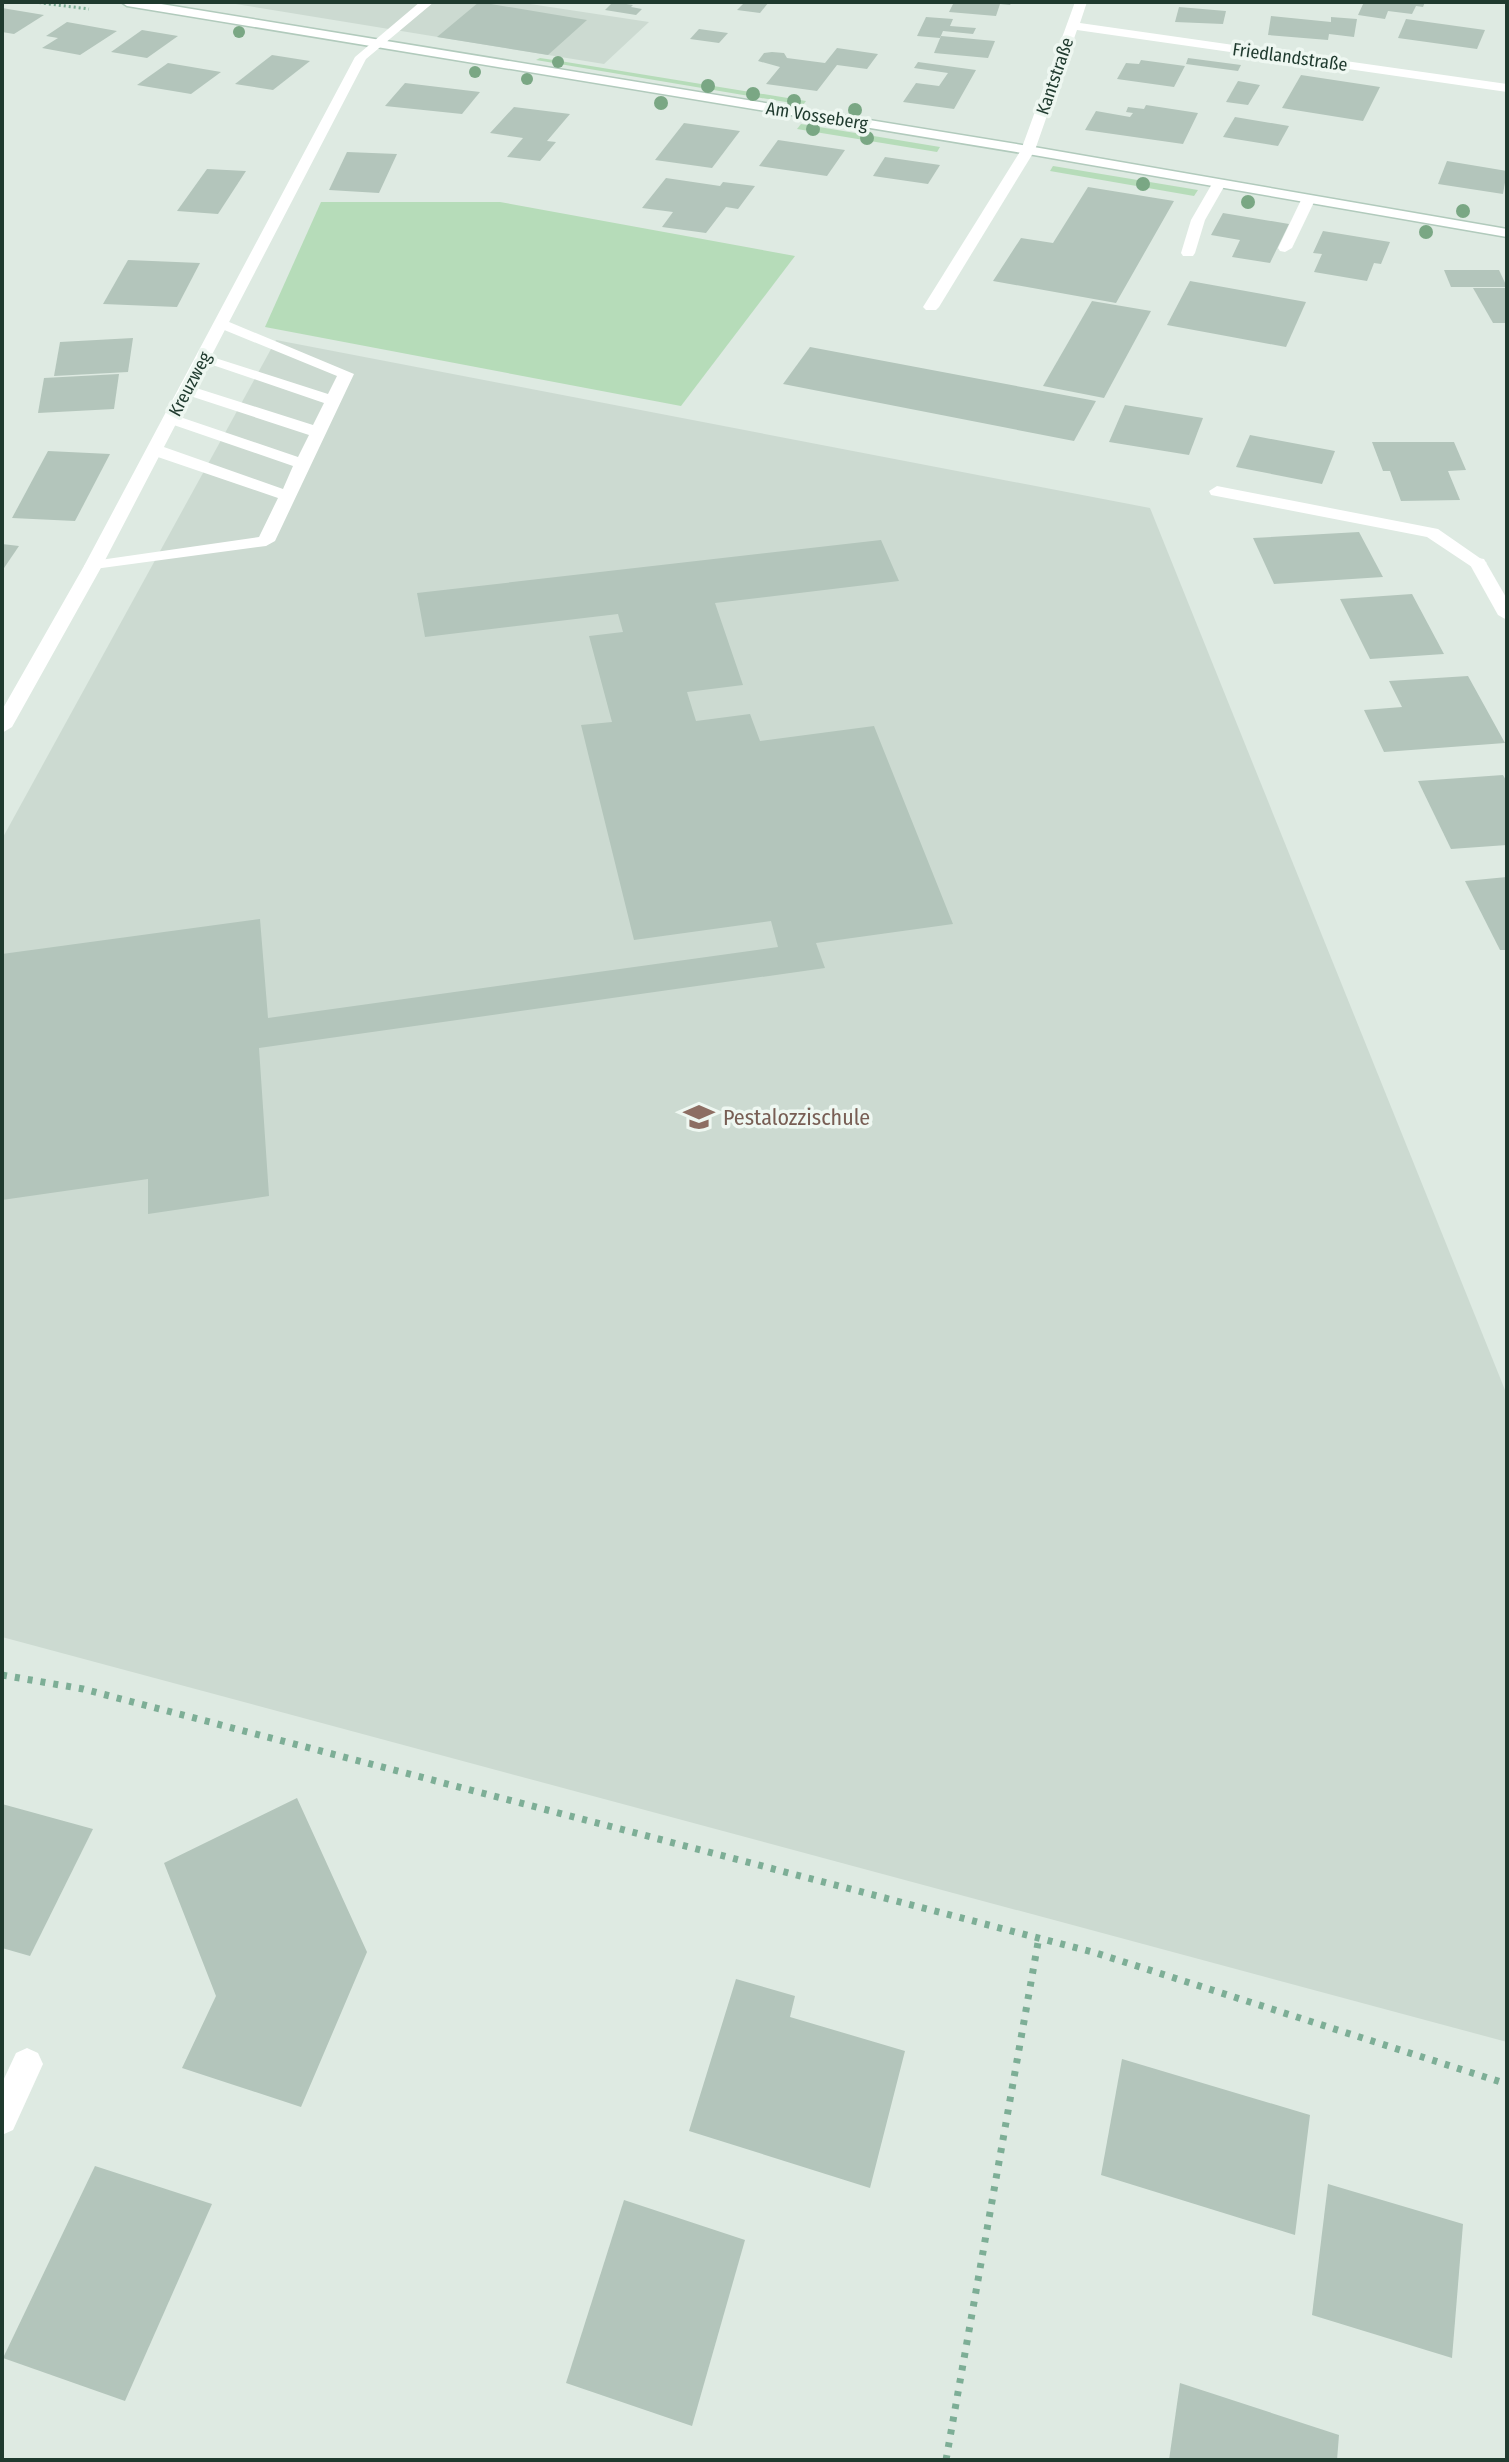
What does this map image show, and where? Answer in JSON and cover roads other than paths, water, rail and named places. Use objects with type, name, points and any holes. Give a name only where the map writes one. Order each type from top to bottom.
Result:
[{"type":"street","name":"Am Vosseberg","points":[[127,2],[1028,150],[1507,233]]},
{"type":"street","name":"Kreuzweg","points":[[2,727],[93,566],[361,57],[428,2]]},
{"type":"street","name":"Kantstraße","points":[[931,307],[1028,150],[1081,2]]},
{"type":"street","name":"Friedlandstraße","points":[[1072,26],[1507,88]]},
{"type":"street","points":[[1188,253],[1198,220],[1218,185]]},
{"type":"street","points":[[1285,248],[1308,200]]},
{"type":"street","points":[[93,566],[266,541],[346,374],[222,324]]},
{"type":"street","points":[[203,359],[333,401]]},
{"type":"street","points":[[187,390],[317,432]]},
{"type":"street","points":[[171,419],[303,464]]},
{"type":"street","points":[[155,450],[288,496]]},
{"type":"street","points":[[1217,491],[1432,533],[1478,563],[1507,615]]},
{"type":"street","points":[[2,2119],[27,2064]]},
{"type":"place","name":"Pestalozzischule","points":[[699,1117]]}]
